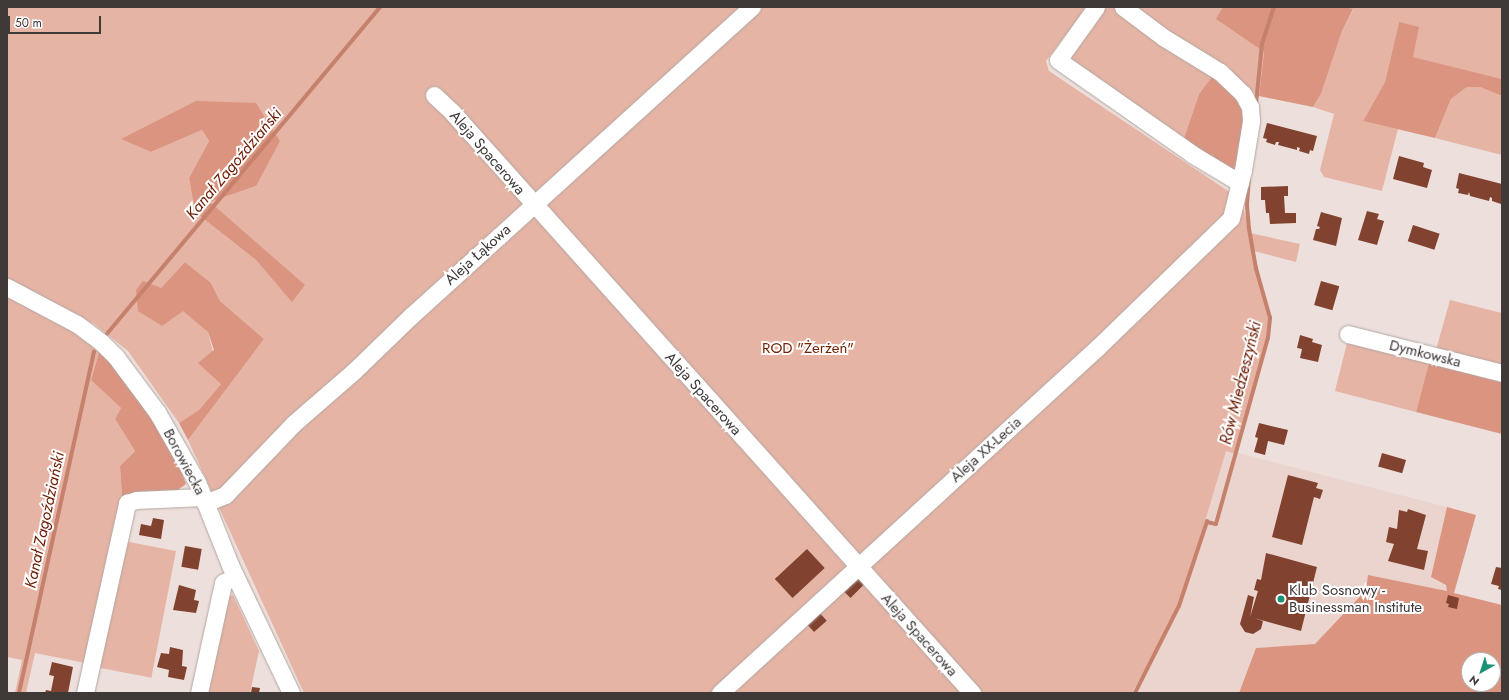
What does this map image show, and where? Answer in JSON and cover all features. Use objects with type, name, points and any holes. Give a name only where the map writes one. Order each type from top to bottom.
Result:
[{"type":"street","name":"Aleja Łąkowa","points":[[204,500],[224,495],[293,424],[354,371],[533,205],[752,7]]},
{"type":"street","points":[[1096,7],[1058,60],[1192,154],[1238,190]]},
{"type":"street","name":"Aleja XX-Lecia","points":[[720,693],[1180,270],[1231,218],[1238,190],[1251,121],[1250,107],[1243,94],[1220,72],[1163,38],[1123,7]]},
{"type":"street","name":"Aleja Spacerowa","points":[[434,95],[452,112],[533,205],[972,693]]},
{"type":"street","name":"Borowiecka","points":[[7,287],[77,324],[116,357],[157,412],[204,500],[235,576],[291,693]]},
{"type":"street","name":"Dymkowska","points":[[1348,334],[1502,373]]},
{"type":"street","points":[[85,693],[127,503],[136,500],[204,500]]},
{"type":"street","points":[[199,693],[222,583],[235,576]]},
{"type":"shaded area","points":[[1223,7],[1344,7],[1353,9],[1342,31],[1321,94],[1313,107],[1259,96],[1264,52],[1216,19]]},
{"type":"shaded area","points":[[1399,22],[1419,27],[1413,57],[1502,79],[1502,96],[1480,87],[1467,87],[1451,99],[1435,138],[1363,121],[1385,82]]},
{"type":"shaded area","points":[[1214,74],[1247,111],[1235,179],[1182,144],[1199,94]]},
{"type":"shaded area","points":[[196,101],[256,103],[280,141],[256,186],[210,202],[305,285],[292,302],[256,260],[195,212],[189,178],[209,141],[202,130],[151,152],[121,139]]},
{"type":"shaded area","points":[[185,262],[211,283],[220,301],[264,339],[188,440],[179,423],[199,410],[221,384],[198,363],[214,350],[208,332],[183,311],[162,326],[138,311],[136,290],[143,281],[161,288]]},
{"type":"shaded area","points":[[100,349],[171,444],[186,484],[172,494],[122,496],[120,466],[135,451],[115,419],[121,408],[91,380]]},
{"type":"shaded area","points":[[1430,359],[1502,378],[1502,434],[1416,412]]},
{"type":"shaded area","points":[[1226,450],[1447,507],[1431,577],[1446,585],[1447,591],[1368,575],[1366,590],[1315,644],[1256,648],[1239,693],[1132,693],[1180,605]]},
{"type":"shaded area","points":[[1447,507],[1476,515],[1454,593],[1502,605],[1502,693],[1239,693],[1256,648],[1315,644],[1366,590],[1368,575],[1447,591],[1446,585],[1431,577]]},
{"type":"green space","name":"ROD \"Żerżeń\"","points":[[7,7],[1087,7],[1046,61],[1049,71],[1237,197],[1244,210],[1250,233],[1300,244],[1296,262],[1254,251],[1271,324],[1260,372],[1236,454],[1226,451],[1180,605],[1132,693],[304,693],[188,440],[264,339],[220,301],[211,283],[185,262],[161,288],[208,332],[221,384],[199,410],[179,423],[128,351],[94,324],[7,278]],"holes":[[[256,104],[256,186],[210,202],[292,301],[256,260],[195,212],[189,178],[209,141],[202,130],[151,152],[122,139]]]},
{"type":"green space","points":[[1101,7],[1120,7],[1214,74],[1199,94],[1182,144],[1067,58]]},
{"type":"green space","points":[[1130,7],[1223,7],[1217,19],[1264,52],[1259,96]]},
{"type":"green space","points":[[1344,7],[1502,7],[1502,79],[1412,57],[1399,22],[1385,82],[1363,121],[1398,129],[1382,191],[1324,177],[1320,170],[1334,114],[1313,107],[1321,94],[1342,31],[1353,10]]},
{"type":"green space","points":[[1467,87],[1480,87],[1502,96],[1502,155],[1435,138],[1451,99]]},
{"type":"green space","points":[[7,294],[94,343],[100,349],[91,380],[121,408],[115,419],[135,451],[120,466],[122,496],[85,663],[35,653],[26,693],[15,693],[22,660],[7,657]]},
{"type":"green space","points":[[1450,300],[1502,313],[1502,366],[1436,350]]},
{"type":"green space","points":[[1357,341],[1430,359],[1416,412],[1335,391],[1347,343],[1356,345]]},
{"type":"green space","points":[[124,541],[176,551],[151,678],[99,668]]},
{"type":"green space","points":[[233,595],[259,651],[250,693],[205,693],[225,598]]},
{"type":"building","points":[[1267,123],[1317,136],[1313,151],[1310,150],[1309,154],[1299,151],[1300,148],[1297,147],[1297,150],[1278,145],[1279,142],[1276,142],[1275,145],[1266,142],[1267,139],[1263,138]]},
{"type":"building","points":[[1399,156],[1424,163],[1423,167],[1432,170],[1427,188],[1393,179]]},
{"type":"building","points":[[1459,173],[1502,184],[1501,204],[1492,201],[1492,198],[1490,197],[1489,201],[1470,196],[1469,192],[1468,195],[1458,193],[1459,189],[1456,188]]},
{"type":"building","points":[[1288,186],[1288,196],[1284,196],[1285,213],[1296,213],[1296,223],[1270,224],[1269,213],[1266,213],[1265,200],[1261,200],[1261,187]]},
{"type":"building","points":[[1367,211],[1379,214],[1377,219],[1384,221],[1377,245],[1358,240]]},
{"type":"building","points":[[1321,212],[1342,218],[1336,246],[1313,240],[1316,229],[1319,229],[1320,227],[1317,226]]},
{"type":"building","points":[[1413,225],[1440,234],[1434,250],[1408,241]]},
{"type":"building","points":[[1321,281],[1339,286],[1332,310],[1314,305]]},
{"type":"building","points":[[1300,335],[1313,339],[1312,342],[1322,345],[1318,362],[1300,358],[1302,349],[1297,348]]},
{"type":"building","points":[[1259,423],[1288,430],[1284,445],[1268,441],[1265,455],[1254,452],[1258,438],[1255,437]]},
{"type":"building","points":[[1382,453],[1406,460],[1402,473],[1378,466]]},
{"type":"building","points":[[1288,475],[1318,483],[1316,488],[1323,490],[1320,499],[1314,497],[1302,545],[1272,537]]},
{"type":"building","points":[[1408,509],[1426,515],[1417,549],[1428,551],[1424,570],[1388,561],[1394,544],[1386,542],[1389,527],[1397,529],[1399,510],[1407,512]]},
{"type":"building","points":[[153,518],[164,520],[161,539],[139,535],[141,524],[151,526]]},
{"type":"building","points":[[185,546],[202,549],[198,570],[181,567]]},
{"type":"building","points":[[807,549],[825,568],[793,598],[775,579]]},
{"type":"building","name":"Klub Sosnowy - Businessman Institute","points":[[1266,553],[1317,567],[1301,631],[1254,618],[1263,621],[1261,629],[1253,634],[1245,632],[1240,624],[1248,595],[1254,597],[1250,617],[1258,591],[1254,590],[1257,579],[1261,580]]},
{"type":"building","points":[[1496,567],[1502,568],[1502,590],[1498,589],[1499,586],[1491,584]]},
{"type":"building","points":[[859,574],[867,582],[851,598],[843,590]]},
{"type":"building","points":[[179,585],[196,590],[194,600],[199,601],[196,613],[173,610]]},
{"type":"building","points":[[1448,595],[1459,598],[1457,609],[1448,607],[1449,604],[1446,603]]},
{"type":"building","points":[[818,611],[827,621],[814,632],[805,622]]},
{"type":"building","points":[[170,647],[183,650],[182,666],[187,667],[184,680],[168,677],[169,670],[157,667],[161,653],[169,654]]},
{"type":"building","points":[[52,662],[73,667],[68,693],[45,693],[46,690],[51,691],[54,676],[49,675]]},
{"type":"building","points":[[252,687],[260,688],[259,693],[251,693]]},
{"type":"waterway","name":"Kanał Zagoździański","points":[[106,335],[380,7]]},
{"type":"waterway","name":"Rów Miedzeszyński","points":[[1256,104],[1262,44],[1274,7]]},
{"type":"waterway","name":"Rów Miedzeszyński","points":[[1135,693],[1179,606],[1207,522],[1216,524],[1268,338],[1270,318],[1256,269],[1249,229],[1247,205],[1249,178]]},
{"type":"waterway","name":"Kanał Zagoździański","points":[[19,693],[94,352]]},
{"type":"place","name":"Klub Sosnowy - Businessman Institute","points":[[1281,599]]}]
